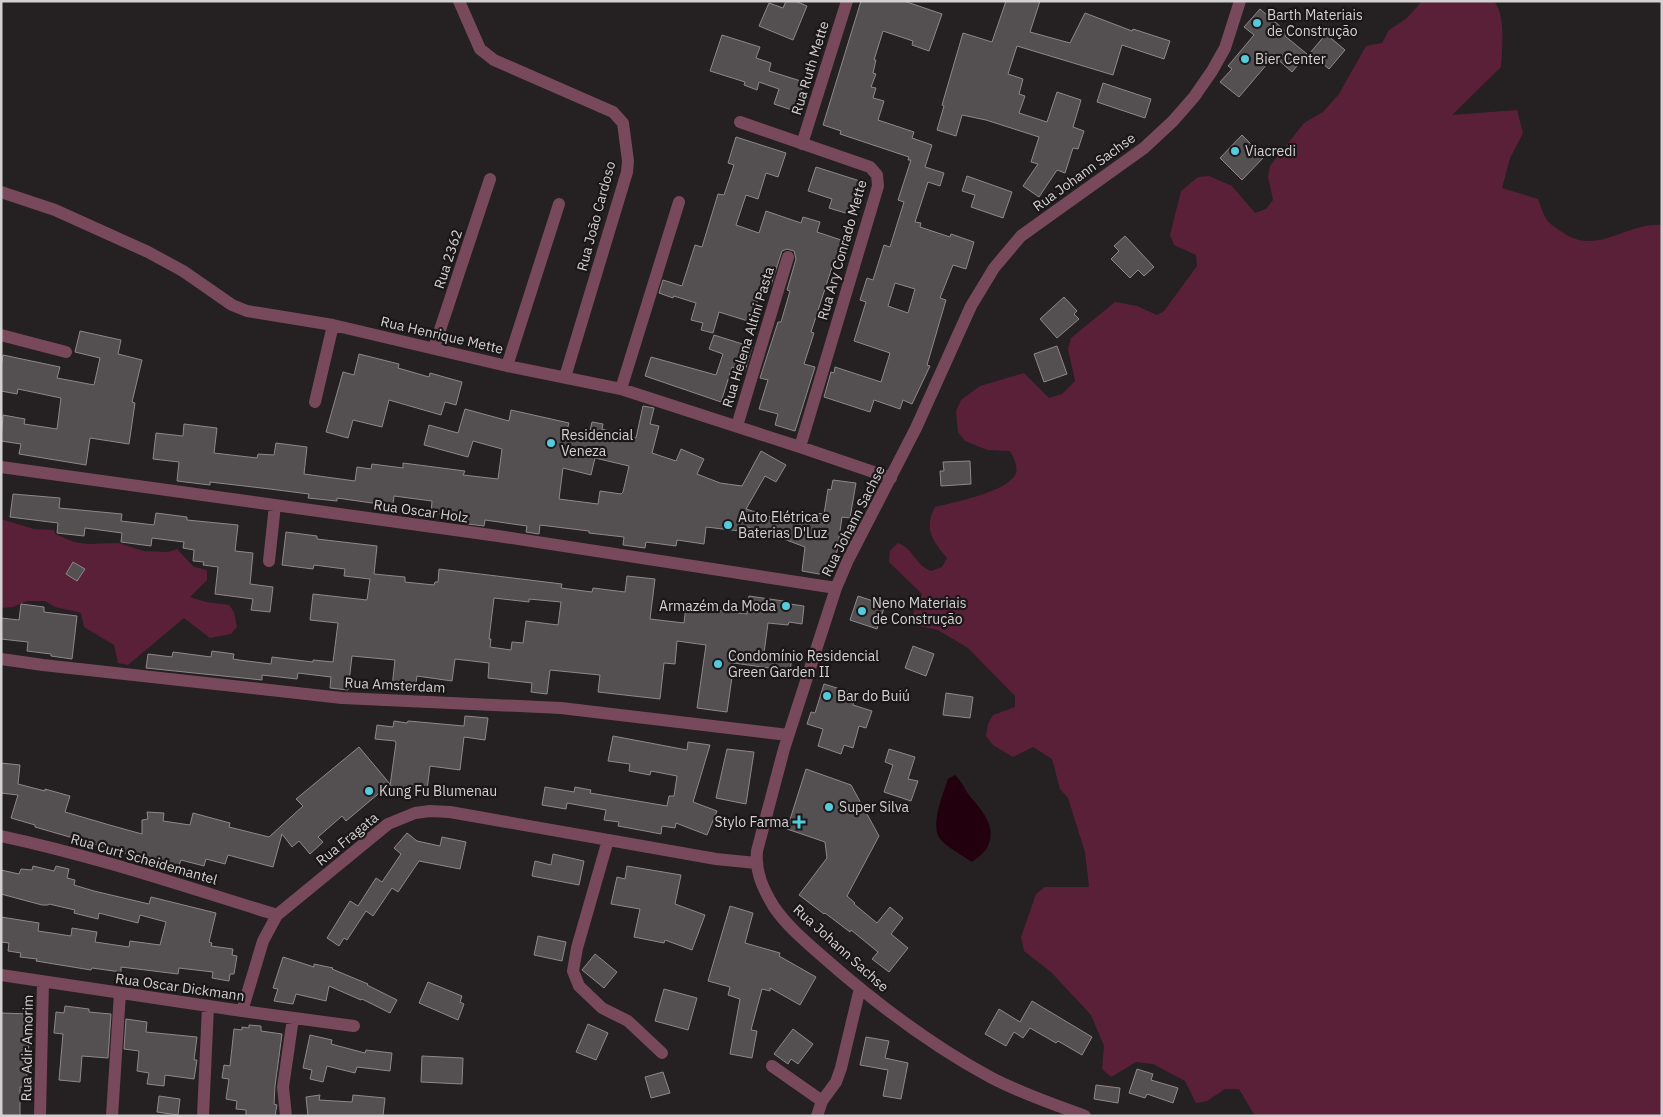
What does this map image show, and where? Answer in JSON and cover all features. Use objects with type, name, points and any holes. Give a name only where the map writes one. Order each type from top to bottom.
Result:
[{"type":"street","name":"Rua João Cardoso","points":[[459,1],[480,49],[494,60],[613,112],[623,124],[628,161],[627,172],[565,377]]},
{"type":"street","name":"Rua Ruth Mette","points":[[802,144],[847,1]]},
{"type":"street","name":"Rua Johann Sachse","points":[[1085,1116],[991,1078],[918,1033],[860,988],[795,931],[775,908],[763,887],[756,863],[763,824],[788,735],[836,588],[848,560],[916,428],[971,306],[994,268],[1021,236],[1144,148],[1173,121],[1194,97],[1225,48],[1240,1]]},
{"type":"street","name":"Rua Ary Conrado Mette","points":[[740,122],[870,167],[878,175],[878,186],[800,447]]},
{"type":"street","name":"Rua 2362","points":[[434,348],[490,179]]},
{"type":"street","name":"Rua Henrique Mette","points":[[1,192],[54,210],[148,252],[183,271],[232,305],[247,311],[333,325],[507,366],[621,389],[891,478]]},
{"type":"street","points":[[621,389],[679,202]]},
{"type":"street","points":[[507,366],[558,204]]},
{"type":"street","name":"Rua Helena Altini Pasta","points":[[737,426],[788,257]]},
{"type":"street","points":[[315,402],[333,325]]},
{"type":"street","points":[[1,336],[66,352]]},
{"type":"street","name":"Rua Oscar Holz","points":[[1,467],[498,536],[836,588]]},
{"type":"street","points":[[269,561],[276,505]]},
{"type":"street","name":"Rua Amsterdam","points":[[1,659],[342,698],[561,708],[788,735]]},
{"type":"street","name":"Rua Fragata","points":[[242,1011],[262,941],[277,915],[388,824],[415,812],[450,812],[716,859],[756,863]]},
{"type":"street","name":"Rua Curt Scheidemantel","points":[[1,836],[38,844],[128,869],[277,915]]},
{"type":"street","points":[[608,840],[577,948],[573,971],[579,986],[602,1008],[628,1021],[662,1053]]},
{"type":"street","name":"Rua Oscar Dickmann","points":[[1,975],[354,1026]]},
{"type":"street","name":"Rua Adir Amorim","points":[[40,1116],[43,982]]},
{"type":"street","points":[[817,1116],[822,1102],[836,1082],[841,1068],[860,988]]},
{"type":"street","points":[[112,1116],[120,993]]},
{"type":"street","points":[[203,1116],[208,1006]]},
{"type":"street","points":[[286,1116],[283,1087],[292,1018]]},
{"type":"street","points":[[772,1066],[822,1102]]},
{"type":"shaded area","points":[[1422,1],[1494,1],[1498,7],[1502,23],[1501,67],[1452,115],[1517,110],[1523,133],[1510,158],[1502,188],[1538,199],[1544,216],[1549,222],[1575,239],[1587,241],[1600,240],[1636,228],[1662,225],[1662,1116],[1255,1116],[1239,1089],[1225,1089],[1207,1101],[1196,1103],[1185,1081],[1153,1064],[1136,1062],[1111,1077],[1102,1069],[1104,1046],[1091,1015],[1051,972],[1024,951],[1021,937],[1036,894],[1045,887],[1089,887],[1085,852],[1068,798],[1060,789],[1052,759],[1033,747],[1013,757],[993,745],[986,736],[988,724],[993,715],[1015,707],[1015,696],[968,648],[938,630],[915,625],[913,614],[922,594],[889,562],[890,551],[898,543],[904,546],[925,568],[931,571],[942,567],[947,558],[934,540],[930,528],[931,515],[935,507],[992,491],[1011,480],[1016,473],[1016,464],[1010,451],[987,450],[965,441],[958,432],[956,411],[961,400],[980,386],[1024,373],[1049,398],[1062,394],[1075,381],[1068,349],[1071,338],[1115,302],[1137,306],[1157,315],[1164,311],[1197,266],[1196,255],[1174,245],[1170,235],[1181,191],[1198,177],[1209,176],[1232,186],[1255,213],[1266,209],[1273,200],[1268,177],[1270,166],[1304,123],[1323,112],[1339,94],[1366,46],[1382,43],[1389,30],[1407,18]]},
{"type":"shaded area","points":[[1,519],[34,529],[54,530],[55,534],[74,542],[88,544],[119,543],[143,551],[168,552],[177,549],[194,567],[207,570],[207,580],[190,597],[206,602],[229,605],[234,612],[237,627],[231,634],[210,638],[184,618],[128,665],[118,663],[114,645],[84,627],[81,613],[55,607],[45,601],[27,601],[13,607],[1,608]]},
{"type":"shaded area","points":[[955,775],[982,811],[990,829],[991,835],[987,848],[972,862],[947,845],[940,839],[937,833],[937,818],[941,801],[948,779]]},
{"type":"building","points":[[786,1],[795,1],[807,6],[793,40],[759,26],[769,3],[783,8]]},
{"type":"building","points":[[861,1],[904,1],[942,14],[929,51],[912,45],[913,41],[883,31],[874,60],[876,60],[873,73],[876,74],[871,87],[876,88],[873,98],[884,101],[878,120],[914,132],[912,138],[932,145],[925,167],[944,173],[940,186],[928,182],[915,222],[921,223],[920,227],[950,237],[951,234],[974,242],[966,269],[953,265],[940,298],[946,300],[927,365],[930,366],[912,404],[903,400],[900,409],[874,400],[870,412],[824,397],[831,372],[834,373],[835,367],[881,382],[890,353],[854,341],[866,302],[860,300],[867,278],[873,280],[884,245],[890,247],[904,202],[898,200],[911,160],[908,160],[909,157],[840,134],[841,131],[823,125]],"holes":[[[895,283],[915,289],[908,313],[888,306]]]},
{"type":"building","points":[[1006,1],[1040,1],[1030,32],[1070,43],[1085,13],[1132,31],[1133,29],[1170,41],[1164,59],[1122,45],[1113,75],[1017,46],[1008,74],[1023,79],[1019,94],[1025,96],[1019,113],[1047,122],[1057,92],[1081,100],[1073,127],[1084,131],[1078,149],[1073,148],[1065,173],[1057,170],[1039,197],[1023,186],[1038,164],[1031,162],[1039,137],[986,120],[962,115],[956,136],[937,130],[944,106],[942,105],[963,33],[992,42]]},
{"type":"building","points":[[1260,9],[1288,33],[1285,36],[1307,54],[1292,72],[1274,56],[1239,97],[1220,82],[1232,69],[1228,66],[1254,35],[1244,27]]},
{"type":"building","points":[[1326,34],[1345,50],[1329,69],[1310,53]]},
{"type":"building","points":[[722,35],[760,47],[756,58],[771,63],[769,71],[804,82],[795,111],[774,104],[779,89],[759,82],[757,90],[744,85],[745,82],[710,71]]},
{"type":"building","points":[[1103,83],[1151,99],[1145,118],[1097,102]]},
{"type":"building","points":[[1242,135],[1264,157],[1242,180],[1220,158]]},
{"type":"building","points":[[736,137],[786,153],[778,177],[766,173],[758,199],[746,195],[736,225],[759,233],[766,211],[801,223],[803,217],[820,222],[817,232],[847,242],[841,260],[835,258],[811,332],[814,333],[804,364],[815,367],[795,431],[775,425],[778,414],[759,409],[768,380],[760,378],[778,322],[781,322],[790,291],[787,290],[796,259],[794,251],[787,249],[782,251],[771,285],[763,282],[751,322],[719,312],[713,333],[701,330],[703,323],[691,320],[696,303],[659,293],[663,280],[682,286],[695,245],[702,247],[718,194],[724,195],[734,165],[728,163]]},
{"type":"building","points":[[816,167],[863,182],[852,215],[829,208],[832,199],[808,191]]},
{"type":"building","points":[[967,176],[1012,192],[1003,218],[971,207],[975,195],[962,191]]},
{"type":"building","points":[[1125,236],[1154,267],[1144,276],[1138,270],[1130,278],[1111,259],[1119,251],[1114,246]]},
{"type":"building","points":[[1064,297],[1077,311],[1074,314],[1079,319],[1057,338],[1040,319]]},
{"type":"building","points":[[80,331],[121,340],[118,354],[142,360],[132,402],[135,403],[129,444],[90,438],[86,465],[19,454],[21,444],[1,441],[3,415],[25,419],[24,424],[57,429],[61,398],[18,389],[17,394],[1,391],[3,355],[60,367],[57,378],[94,385],[100,358],[75,352]]},
{"type":"building","points":[[714,335],[752,347],[745,371],[732,367],[721,402],[645,376],[651,357],[716,375],[723,354],[709,349]]},
{"type":"building","points":[[1057,346],[1067,374],[1044,382],[1034,354]]},
{"type":"building","points":[[359,354],[399,364],[398,368],[429,377],[430,373],[462,382],[456,405],[445,402],[441,415],[389,400],[382,427],[353,420],[348,438],[326,432],[343,372],[354,375]]},
{"type":"building","points":[[643,406],[654,408],[650,424],[659,426],[652,453],[676,461],[681,449],[704,459],[697,474],[720,483],[742,486],[761,451],[786,465],[776,482],[765,476],[746,509],[774,518],[776,510],[813,523],[814,513],[824,514],[828,489],[831,490],[833,480],[856,483],[850,518],[842,517],[837,552],[829,566],[824,572],[819,574],[802,571],[805,547],[741,525],[740,531],[706,527],[704,544],[677,540],[676,546],[646,542],[645,548],[623,545],[624,537],[589,533],[589,531],[540,525],[539,534],[526,532],[527,526],[485,520],[484,526],[460,523],[461,516],[431,513],[432,501],[394,496],[393,506],[337,498],[337,501],[308,498],[309,494],[210,482],[210,485],[177,481],[179,462],[153,459],[156,433],[183,436],[184,424],[217,428],[214,453],[257,458],[258,454],[274,455],[276,443],[307,447],[304,474],[355,481],[357,467],[371,469],[372,464],[403,468],[403,463],[465,471],[463,475],[498,479],[502,449],[473,441],[468,457],[424,445],[429,425],[458,433],[465,409],[509,421],[511,410],[569,423],[567,430],[589,435],[592,422],[603,424],[602,429],[636,438]],"holes":[[[595,458],[629,466],[621,494],[600,491],[598,504],[559,499],[563,468],[591,475]]]},
{"type":"building","points":[[970,461],[971,484],[941,486],[940,471],[944,471],[943,462]]},
{"type":"building","points":[[13,494],[60,498],[59,508],[122,514],[121,521],[154,525],[156,513],[187,517],[187,520],[238,525],[235,551],[253,553],[250,584],[273,587],[270,612],[251,610],[253,599],[215,594],[218,567],[203,565],[204,562],[193,561],[194,550],[183,548],[184,542],[152,538],[151,546],[121,542],[122,533],[85,528],[84,536],[57,533],[58,523],[10,517]]},
{"type":"building","points":[[286,532],[317,536],[317,539],[377,546],[374,574],[405,577],[405,582],[434,585],[435,582],[438,582],[439,569],[562,584],[561,588],[592,592],[593,588],[625,592],[627,576],[655,579],[650,619],[684,623],[686,606],[747,614],[749,596],[804,606],[802,624],[789,622],[788,625],[768,623],[764,653],[792,657],[790,671],[734,663],[727,712],[697,708],[706,645],[677,641],[675,664],[664,663],[660,699],[598,692],[600,675],[550,670],[547,694],[531,692],[532,683],[488,678],[489,663],[455,659],[452,681],[417,676],[415,690],[392,687],[395,660],[352,656],[348,690],[330,688],[331,677],[298,673],[297,679],[262,675],[262,680],[146,668],[148,654],[172,657],[173,652],[211,657],[212,651],[234,654],[233,659],[271,664],[272,657],[313,662],[313,660],[333,662],[338,623],[310,620],[313,594],[367,600],[370,579],[344,576],[345,569],[314,565],[313,569],[282,565]],"holes":[[[494,598],[529,602],[529,599],[561,602],[558,625],[526,621],[523,643],[512,642],[511,650],[490,647],[491,639],[489,639]]]},
{"type":"building","points":[[73,562],[85,569],[77,581],[66,574]]},
{"type":"building","points":[[858,596],[885,605],[877,629],[850,620]]},
{"type":"building","points":[[21,604],[44,607],[44,612],[77,616],[72,659],[27,651],[28,642],[1,639],[1,618],[19,620]]},
{"type":"building","points":[[913,646],[934,654],[926,676],[905,668]]},
{"type":"building","points":[[824,684],[856,694],[853,705],[872,711],[866,728],[859,726],[853,748],[844,745],[841,754],[818,746],[823,729],[807,724],[811,712],[815,713]]},
{"type":"building","points":[[946,693],[973,697],[970,718],[943,715]]},
{"type":"building","points":[[465,716],[488,718],[485,740],[464,737],[460,770],[430,766],[427,790],[390,786],[396,743],[395,741],[375,739],[377,725],[393,727],[394,721],[407,723],[408,721],[464,726]]},
{"type":"building","points":[[613,736],[687,750],[688,742],[710,745],[693,802],[717,811],[707,835],[676,823],[675,828],[662,826],[661,834],[618,826],[619,822],[604,820],[606,810],[567,803],[566,809],[542,805],[545,787],[574,792],[575,787],[591,790],[590,793],[667,806],[669,796],[674,796],[677,776],[651,771],[650,775],[629,771],[630,764],[608,761]]},
{"type":"building","points":[[359,747],[390,784],[346,821],[342,816],[318,837],[323,842],[310,854],[299,841],[292,847],[282,834],[273,867],[228,855],[225,864],[206,859],[204,866],[181,860],[178,868],[145,859],[145,862],[132,859],[132,855],[35,827],[35,825],[11,818],[18,795],[1,793],[1,763],[20,765],[18,784],[70,796],[65,812],[113,826],[142,834],[142,820],[148,819],[147,812],[164,813],[163,821],[190,825],[193,813],[230,823],[229,827],[269,837],[303,806],[296,799]]},
{"type":"building","points":[[727,749],[754,752],[746,804],[716,798]]},
{"type":"building","points":[[889,749],[915,757],[908,779],[918,781],[911,801],[884,792],[893,765],[885,762]]},
{"type":"building","points":[[806,769],[851,785],[879,836],[847,896],[877,923],[890,907],[903,918],[891,934],[908,948],[889,972],[872,959],[878,952],[851,930],[850,932],[799,895],[827,858],[825,842],[787,829]]},
{"type":"building","points":[[407,833],[417,841],[440,846],[442,837],[466,842],[460,869],[419,861],[398,892],[392,888],[373,916],[366,911],[347,940],[344,938],[339,946],[327,938],[350,901],[358,906],[376,878],[382,882],[401,854],[394,848]]},
{"type":"building","points":[[553,854],[584,861],[579,885],[532,876],[535,861],[551,865]]},
{"type":"building","points":[[33,866],[54,871],[56,866],[69,869],[67,878],[75,880],[74,885],[94,891],[149,904],[151,897],[216,913],[209,942],[212,943],[211,946],[233,949],[232,955],[237,956],[234,974],[230,974],[229,981],[212,978],[213,972],[179,968],[178,974],[121,967],[121,972],[92,968],[91,970],[36,961],[37,959],[20,957],[21,953],[8,951],[9,943],[1,942],[1,917],[39,923],[38,931],[71,936],[72,928],[97,932],[95,942],[129,947],[130,941],[160,945],[166,922],[140,915],[138,923],[99,913],[98,919],[74,913],[75,910],[49,904],[42,905],[1,894],[1,870],[19,874],[21,869],[32,870]]},
{"type":"building","points":[[627,866],[681,875],[675,904],[705,915],[692,950],[665,940],[664,943],[634,937],[640,909],[611,904],[617,877],[625,879]]},
{"type":"building","points":[[730,906],[753,913],[745,943],[780,953],[779,956],[816,977],[800,1005],[770,988],[770,991],[762,989],[751,1030],[757,1031],[752,1058],[730,1054],[740,999],[728,995],[730,987],[708,981]]},
{"type":"building","points":[[538,936],[566,942],[562,961],[534,955]]},
{"type":"building","points":[[595,954],[617,972],[604,988],[582,970]]},
{"type":"building","points":[[283,957],[314,967],[314,964],[333,968],[397,1000],[390,1013],[329,986],[326,1001],[296,994],[293,1004],[274,1001],[278,989],[273,988]]},
{"type":"building","points":[[428,982],[462,996],[460,1002],[464,1004],[458,1020],[419,1003]]},
{"type":"building","points":[[664,989],[697,998],[688,1030],[655,1021]]},
{"type":"building","points":[[1032,1001],[1092,1037],[1082,1055],[1030,1028],[1023,1038],[1014,1032],[1006,1046],[985,1034],[999,1009],[1020,1022]]},
{"type":"building","points":[[65,1006],[89,1009],[89,1012],[111,1014],[108,1058],[82,1056],[80,1082],[59,1080],[63,1034],[54,1033],[56,1012],[64,1013]]},
{"type":"building","points":[[1,1013],[31,1014],[26,1087],[20,1087],[20,1116],[1,1116]]},
{"type":"building","points":[[126,1019],[147,1022],[146,1032],[197,1037],[194,1060],[197,1060],[194,1079],[165,1075],[164,1086],[147,1084],[149,1073],[137,1071],[139,1051],[124,1049]]},
{"type":"building","points":[[588,1024],[608,1033],[596,1060],[576,1052]]},
{"type":"building","points":[[249,1025],[261,1026],[261,1031],[282,1034],[275,1086],[274,1104],[277,1105],[275,1116],[246,1116],[246,1110],[236,1109],[237,1101],[226,1099],[229,1079],[222,1078],[224,1065],[230,1066],[234,1029],[242,1030],[242,1027],[249,1028]]},
{"type":"building","points":[[793,1029],[813,1044],[798,1064],[791,1059],[788,1064],[774,1054]]},
{"type":"building","points":[[310,1035],[332,1040],[331,1044],[365,1053],[366,1050],[392,1053],[390,1071],[357,1067],[355,1073],[327,1066],[323,1082],[310,1079],[312,1070],[303,1068]]},
{"type":"building","points":[[866,1037],[889,1041],[885,1058],[908,1063],[901,1099],[883,1096],[888,1070],[860,1065]]},
{"type":"building","points":[[422,1056],[463,1058],[462,1084],[421,1082]]},
{"type":"building","points":[[1137,1069],[1153,1074],[1151,1080],[1178,1088],[1173,1103],[1147,1094],[1145,1098],[1129,1093]]},
{"type":"building","points":[[663,1072],[670,1093],[651,1098],[645,1077]]},
{"type":"building","points":[[1096,1085],[1120,1088],[1118,1103],[1094,1099]]},
{"type":"building","points":[[320,1095],[319,1100],[352,1102],[353,1095],[385,1098],[383,1116],[308,1116],[306,1097]]},
{"type":"building","points":[[159,1096],[180,1099],[178,1115],[157,1112]]},
{"type":"place","name":"Barth Materiais de Construção","points":[[1257,23]]},
{"type":"place","name":"Bier Center","points":[[1245,59]]},
{"type":"place","name":"Viacredi","points":[[1235,151]]},
{"type":"place","name":"Residencial Veneza","points":[[551,443]]},
{"type":"place","name":"Auto Elétrica e Baterias D'Luz","points":[[728,525]]},
{"type":"place","name":"Armazém da Moda","points":[[786,606]]},
{"type":"place","name":"Neno Materiais de Construção","points":[[862,611]]},
{"type":"place","name":"Condomínio Residencial Green Garden II","points":[[718,664]]},
{"type":"place","name":"Bar do Buiú","points":[[827,696]]},
{"type":"place","name":"Kung Fu Blumenau","points":[[369,791]]},
{"type":"place","name":"Super Silva","points":[[829,807]]},
{"type":"place","name":"Stylo Farma","points":[[799,822]]}]
